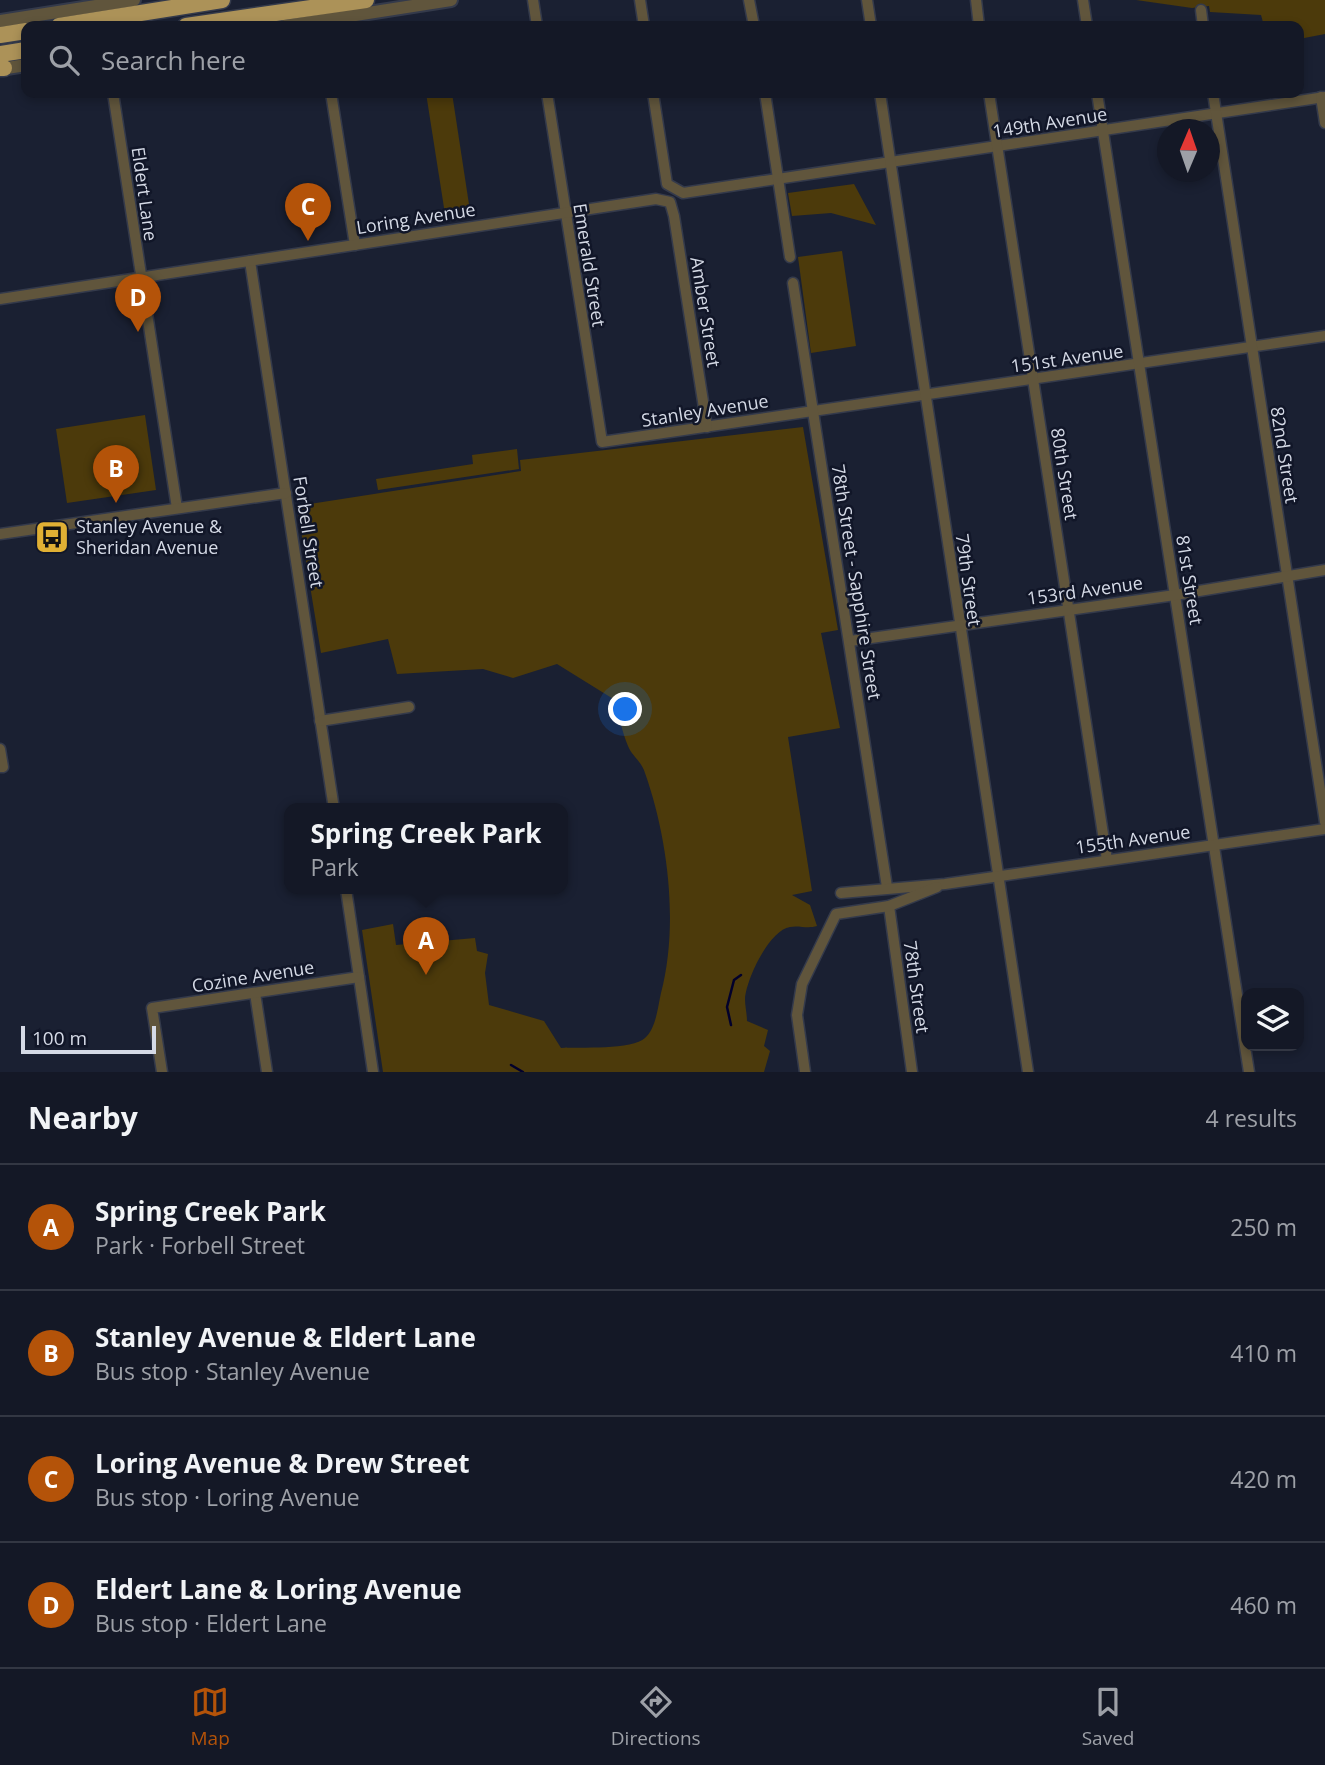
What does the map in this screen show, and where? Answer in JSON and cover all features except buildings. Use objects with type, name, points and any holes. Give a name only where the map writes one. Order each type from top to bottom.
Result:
[{"type":"highway","points":[[75,21],[101,13],[222,0]]},
{"type":"highway","points":[[241,21],[319,14],[366,0]]},
{"type":"highway","points":[[0,35],[21,32]]},
{"type":"highway","points":[[1,65],[21,53]]},
{"type":"street","points":[[0,21],[101,13],[134,0]]},
{"type":"street","points":[[299,21],[319,14],[451,0]]},
{"type":"street","points":[[533,0],[536,21]]},
{"type":"street","points":[[640,0],[643,21]]},
{"type":"street","points":[[749,0],[753,21]]},
{"type":"street","points":[[867,0],[870,21]]},
{"type":"street","points":[[976,0],[978,21]]},
{"type":"street","points":[[1083,0],[1086,21]]},
{"type":"street","points":[[1201,10],[1202,21]]},
{"type":"street","points":[[1,65],[21,65]]},
{"type":"street","points":[[1323,97],[1325,123]]},
{"type":"street","name":"149th Avenue","points":[[779,180],[1323,97]]},
{"type":"street","name":"Eldert Lane","points":[[114,98],[177,508]]},
{"type":"street","points":[[332,98],[355,245]]},
{"type":"street","name":"Emerald Street","points":[[548,98],[602,442]]},
{"type":"street","points":[[654,98],[667,184],[674,190],[683,193],[779,180]]},
{"type":"street","points":[[766,98],[790,257]]},
{"type":"street","name":"79th Street","points":[[881,98],[958,625],[1001,876],[1028,1072]]},
{"type":"street","name":"80th Street","points":[[990,98],[1107,860]]},
{"type":"street","name":"81st Street","points":[[1098,98],[1249,1072]]},
{"type":"street","name":"82nd Street","points":[[1214,98],[1325,822]]},
{"type":"street","name":"Loring Avenue","points":[[0,299],[656,199],[670,202]]},
{"type":"street","name":"Amber Street","points":[[670,202],[707,427]]},
{"type":"street","name":"Forbell Street","points":[[250,261],[333,803]]},
{"type":"street","name":"78th Street - Sapphire Street","points":[[793,283],[887,887]]},
{"type":"street","name":"151st Avenue","points":[[813,410],[1140,365],[1325,336]]},
{"type":"street","name":"Stanley Avenue","points":[[602,442],[813,410]]},
{"type":"street","points":[[0,534],[286,493]]},
{"type":"street","name":"153rd Avenue","points":[[850,641],[1175,595],[1325,570]]},
{"type":"street","points":[[320,721],[409,708]]},
{"type":"street","points":[[0,749],[1,767]]},
{"type":"street","name":"155th Avenue","points":[[887,887],[945,884],[1325,829]]},
{"type":"street","name":"155th Avenue","points":[[805,1072],[797,1016],[802,984],[836,914],[890,906],[945,884]]},
{"type":"street","points":[[841,893],[887,887]]},
{"type":"street","points":[[347,894],[373,1072]]},
{"type":"street","name":"78th Street","points":[[890,906],[912,1072]]},
{"type":"street","name":"Cozine Avenue","points":[[162,1072],[152,1008],[359,977]]},
{"type":"street","points":[[255,993],[267,1072]]},
{"type":"shaded area","points":[[1136,0],[1325,0],[1325,34],[1304,38],[1304,21],[1263,21],[1261,15],[1210,12],[1209,6],[1192,8]]},
{"type":"shaded area","points":[[427,98],[453,98],[470,211],[445,214]]},
{"type":"shaded area","points":[[854,184],[876,225],[831,213],[792,216],[788,193]]},
{"type":"shaded area","points":[[842,251],[856,346],[811,353],[798,257]]},
{"type":"shaded area","points":[[145,415],[156,490],[67,503],[56,429]]},
{"type":"shaded area","points":[[803,427],[838,630],[821,633],[840,728],[788,737],[812,891],[792,895],[810,905],[817,926],[790,927],[774,937],[760,957],[746,991],[747,1021],[768,1030],[764,1046],[770,1051],[764,1072],[383,1072],[362,930],[393,924],[396,945],[475,938],[477,951],[488,954],[485,973],[489,1005],[544,1021],[561,1048],[618,1046],[639,1042],[645,1038],[656,1017],[666,967],[670,911],[665,853],[645,773],[628,746],[615,700],[557,664],[513,678],[483,669],[397,674],[388,639],[321,653],[297,506],[521,471],[520,460]]},
{"type":"shaded area","points":[[517,449],[519,469],[378,490],[376,479],[473,464],[472,455]]},
{"type":"waterway","points":[[731,1025],[727,1007],[734,980],[741,975]]},
{"type":"waterway","points":[[511,1065],[523,1072]]},
{"type":"place","name":"Loring Avenue & Drew Street","points":[[308,241]]},
{"type":"place","name":"Eldert Lane & Loring Avenue","points":[[138,332]]},
{"type":"place","name":"Stanley Avenue & Eldert Lane","points":[[116,503]]},
{"type":"place","name":"Stanley Avenue & Sheridan Avenue","points":[[52,537]]},
{"type":"place","name":"Spring Creek Park","points":[[426,975]]}]
